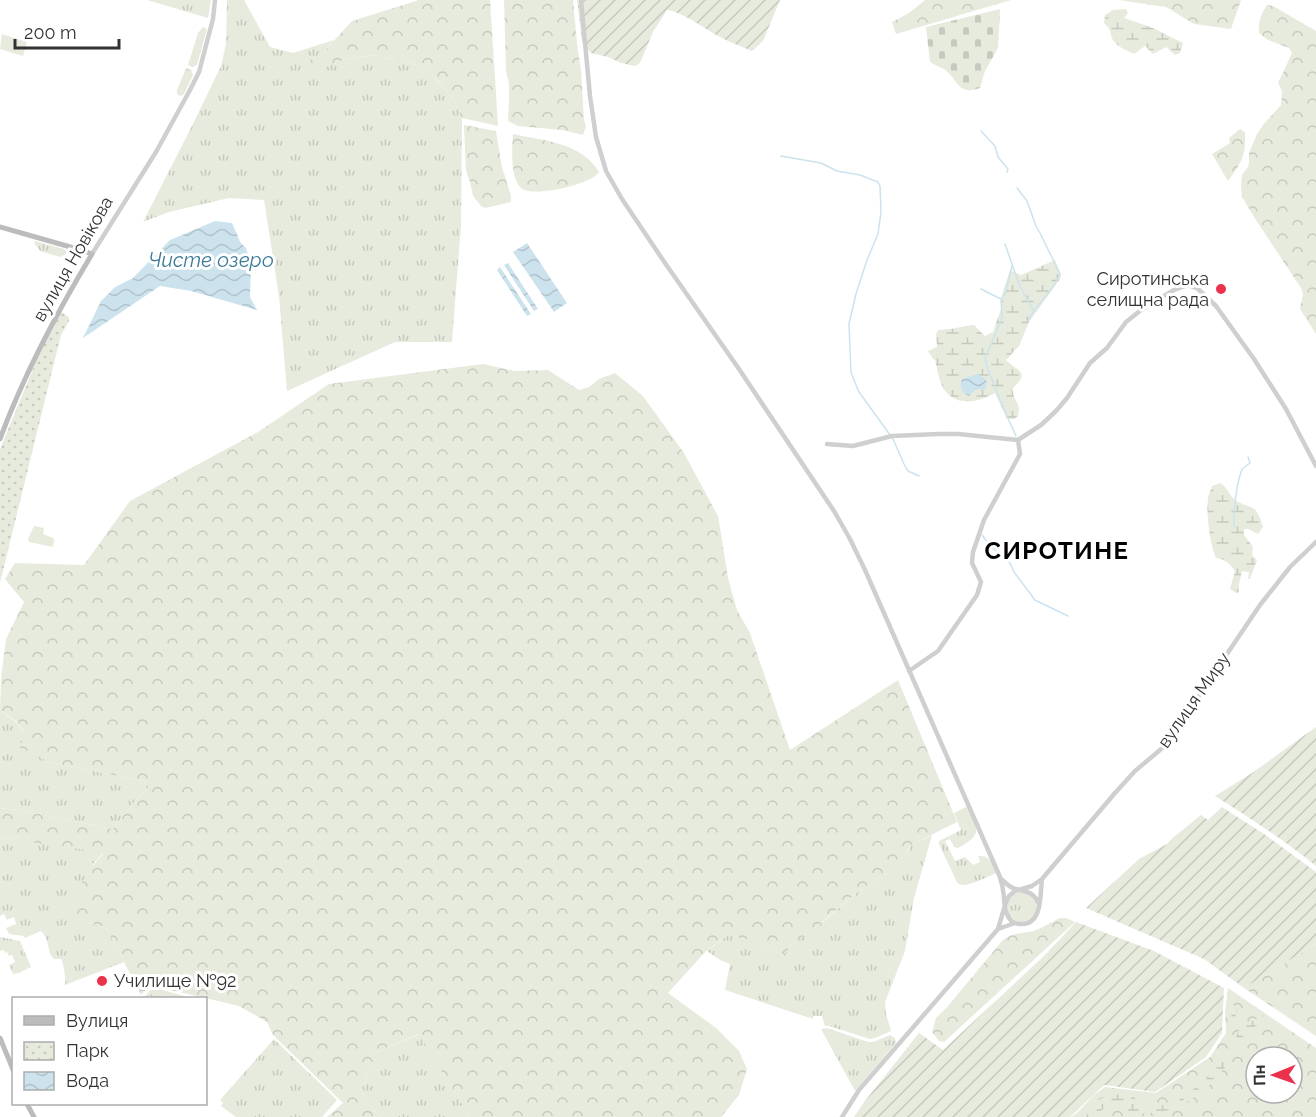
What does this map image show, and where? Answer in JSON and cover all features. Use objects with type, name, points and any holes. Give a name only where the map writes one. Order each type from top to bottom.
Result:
[{"type":"main road","points":[[0,227],[92,254]]},
{"type":"main road","name":"вулиця Новікова","points":[[0,439],[28,370],[92,254]]},
{"type":"main road","points":[[0,1038],[12,1067]]},
{"type":"street","name":"вулиця Новікова","points":[[92,254],[185,101],[199,72],[213,19],[215,0]]},
{"type":"street","points":[[580,0],[596,137],[606,171],[622,199],[739,369],[834,511],[850,539],[1000,877],[1008,917],[1016,923]]},
{"type":"street","points":[[827,444],[853,446],[892,436],[938,434],[1018,440],[1041,425],[1056,411],[1090,363],[1107,348],[1126,322],[1174,290],[1188,285],[1197,288],[1216,306],[1254,359],[1292,418],[1316,466]]},
{"type":"street","points":[[909,671],[938,651],[977,595],[981,582],[972,563],[973,552],[982,526],[1020,454],[1018,440]]},
{"type":"street","name":"вулиця Миру","points":[[1042,879],[1135,771],[1167,742],[1260,605],[1290,567],[1316,542]]},
{"type":"street","points":[[1000,877],[1008,885],[1040,895]]},
{"type":"street","points":[[842,1117],[859,1090],[998,929],[1008,898],[1012,893],[1032,886],[1042,879]]},
{"type":"street","points":[[998,929],[1032,921],[1038,914],[1042,879]]},
{"type":"street","points":[[1029,892],[1036,897],[1039,904]]},
{"type":"green space","points":[[147,0],[211,0],[208,18]]},
{"type":"green space","points":[[227,0],[244,0],[270,47],[293,53],[334,40],[319,57],[308,65],[316,71],[345,59],[376,55],[384,59],[401,58],[429,71],[453,98],[462,118],[461,225],[452,342],[395,342],[287,391],[279,296],[264,200],[229,198],[169,212],[143,222],[221,66],[226,44]]},
{"type":"green space","points":[[419,0],[490,0],[498,126],[462,118],[453,98],[429,71],[401,58],[383,59],[376,55],[345,59],[316,72],[310,69],[308,65],[310,60],[319,57],[352,21]]},
{"type":"green space","points":[[504,0],[573,0],[586,126],[583,135],[562,130],[518,126],[508,121],[509,83],[506,70]]},
{"type":"green space","points":[[577,0],[780,0],[763,41],[752,51],[722,38],[680,14],[667,10],[653,32],[640,63],[635,66],[591,53],[582,42]]},
{"type":"green space","points":[[925,0],[1011,0],[896,34],[892,22],[909,13]]},
{"type":"green space","points":[[1119,0],[1241,0],[1231,29],[1194,24],[1166,7]]},
{"type":"green space","points":[[1267,5],[1273,6],[1316,31],[1316,334],[1300,309],[1303,294],[1301,288],[1242,197],[1242,175],[1248,167],[1249,153],[1263,125],[1281,105],[1282,92],[1278,82],[1292,53],[1289,48],[1268,40],[1259,33],[1260,18]]},
{"type":"green space","points":[[1000,9],[998,48],[985,71],[980,88],[967,90],[962,88],[949,73],[930,62],[926,27]]},
{"type":"green space","points":[[1126,9],[1128,13],[1124,18],[1153,28],[1183,43],[1180,53],[1175,55],[1166,47],[1153,54],[1145,46],[1134,54],[1117,45],[1104,23],[1105,15],[1113,10]]},
{"type":"green space","points":[[203,27],[207,29],[197,65],[193,67],[188,65],[198,33]]},
{"type":"green space","points":[[2,34],[27,42],[23,56],[0,49]]},
{"type":"green space","points":[[186,68],[191,70],[193,75],[184,94],[180,96],[177,90]]},
{"type":"green space","points":[[464,125],[496,131],[511,202],[485,208],[473,196],[466,171]]},
{"type":"green space","points":[[1240,129],[1245,132],[1244,153],[1228,181],[1212,154],[1230,143],[1229,138]]},
{"type":"green space","points":[[513,134],[561,144],[582,154],[599,172],[594,177],[561,189],[527,191],[521,188],[515,177],[512,162]]},
{"type":"green space","points":[[35,241],[64,249],[66,254],[60,257],[40,251]]},
{"type":"green space","points":[[1055,260],[1061,275],[1060,279],[1029,322],[1019,346],[1006,360],[1022,375],[1013,388],[1019,407],[1018,416],[1014,419],[1007,419],[995,393],[973,401],[958,400],[952,397],[941,384],[935,360],[928,351],[937,347],[938,330],[974,325],[985,336],[993,332],[1010,270],[1021,275]]},
{"type":"green space","points":[[61,312],[69,317],[69,321],[61,335],[0,583],[0,449],[40,352]]},
{"type":"green space","points":[[483,364],[515,371],[548,370],[579,390],[615,373],[643,396],[684,453],[718,516],[728,578],[737,610],[750,633],[790,750],[898,680],[957,822],[911,845],[903,858],[888,873],[860,890],[796,941],[782,956],[774,953],[758,939],[743,939],[728,935],[706,951],[668,993],[716,1028],[739,1051],[747,1069],[739,1095],[721,1117],[470,1117],[419,1034],[372,1054],[373,1061],[367,1070],[362,1096],[380,1117],[327,1117],[343,1103],[273,1035],[267,1022],[239,1006],[207,997],[150,985],[141,995],[106,927],[68,917],[81,883],[103,854],[101,852],[0,838],[0,808],[113,829],[153,783],[49,762],[19,747],[26,734],[17,722],[0,710],[6,639],[24,602],[5,579],[15,563],[84,565],[130,501],[258,432],[329,384]]},
{"type":"green space","points":[[1220,483],[1233,498],[1254,509],[1263,527],[1258,534],[1244,529],[1244,535],[1253,547],[1252,555],[1257,560],[1250,579],[1248,579],[1249,572],[1242,571],[1239,592],[1236,593],[1230,589],[1235,571],[1227,562],[1216,558],[1209,529],[1208,496],[1212,486]]},
{"type":"green space","points":[[34,526],[44,528],[43,534],[54,540],[53,547],[29,542],[28,539]]},
{"type":"green space","points":[[0,710],[17,723],[49,762],[153,783],[113,829],[0,808]]},
{"type":"green space","points":[[1316,727],[1316,866],[1292,847],[1215,796],[1252,773]]},
{"type":"green space","points":[[968,806],[976,826],[975,835],[958,848],[954,847],[950,839],[945,841],[955,861],[965,857],[973,865],[980,862],[978,856],[985,857],[990,860],[997,873],[962,885],[957,882],[939,841],[961,830],[954,813]]},
{"type":"green space","points":[[1222,807],[1316,872],[1316,944],[1244,988],[1204,959],[1086,908],[1139,859],[1167,844],[1201,815],[1208,820]]},
{"type":"green space","points":[[932,835],[914,898],[905,951],[885,1002],[891,1031],[870,1039],[825,1026],[822,1016],[813,1016],[813,1019],[725,990],[730,964],[707,951],[728,935],[743,939],[758,939],[774,953],[782,956],[796,941],[823,922],[860,890],[888,873],[911,845]]},
{"type":"green space","points":[[0,838],[103,853],[93,864],[87,923],[106,927],[124,962],[65,985],[62,961],[54,959],[41,931],[25,938],[9,934],[6,928],[16,924],[14,917],[7,920],[4,914],[0,916]]},
{"type":"green space","points":[[1022,892],[1033,896],[1037,907],[1033,918],[1022,922],[1011,918],[1007,907],[1011,896]]},
{"type":"green space","points":[[1060,918],[1075,922],[944,1042],[939,1041],[932,1032],[936,1018],[1002,941],[1013,935],[1037,930]]},
{"type":"green space","points":[[1076,922],[1154,951],[1224,988],[1222,1033],[1206,1057],[1155,1092],[1104,1085],[1070,1117],[854,1117],[919,1033],[943,1050],[1044,956]]},
{"type":"green space","points":[[0,937],[20,941],[31,967],[13,974],[9,965],[15,962],[12,955],[9,956],[4,950],[0,951]]},
{"type":"green space","points":[[1316,944],[1316,1036],[1244,988]]},
{"type":"green space","points":[[153,987],[187,997],[145,997]]},
{"type":"green space","points":[[1228,988],[1316,1048],[1316,1117],[1073,1117],[1105,1087],[1156,1093],[1210,1057],[1226,1033],[1225,1011]]},
{"type":"green space","points":[[1232,1005],[1238,1007],[1235,1018],[1239,1023],[1252,1021],[1263,1015],[1264,1019],[1243,1037],[1227,1065],[1217,1077],[1192,1099],[1162,1112],[1142,1114],[1131,1112],[1128,1111],[1129,1106],[1125,1101],[1108,1106],[1094,1117],[1071,1117],[1088,1106],[1090,1101],[1113,1097],[1124,1091],[1125,1095],[1132,1100],[1137,1098],[1143,1106],[1151,1108],[1178,1101],[1207,1078],[1216,1061],[1234,1049],[1234,1042],[1240,1027],[1230,1020]]},
{"type":"green space","points":[[827,1028],[868,1042],[890,1035],[895,1038],[896,1043],[855,1091],[821,1029]]},
{"type":"green space","points":[[420,1034],[470,1117],[380,1117],[362,1096],[367,1070],[373,1061],[372,1054]]},
{"type":"green space","points":[[274,1039],[337,1100],[322,1117],[236,1117],[221,1106],[223,1103],[220,1100]]},
{"type":"water","name":"Чисте озеро","points":[[215,221],[232,223],[240,242],[246,248],[251,264],[250,297],[257,310],[191,291],[160,286],[83,338],[101,301],[115,287],[133,278],[170,240]]},
{"type":"water","points":[[527,243],[567,303],[554,312],[513,252]]},
{"type":"water","points":[[508,263],[538,309],[534,311],[504,265]]},
{"type":"water","points":[[500,267],[531,314],[527,316],[497,270]]},
{"type":"water","points":[[978,374],[987,382],[985,390],[977,389],[969,396],[961,389],[962,379]]},
{"type":"waterway","points":[[981,131],[995,146],[998,157],[1008,169],[1007,172]]},
{"type":"waterway","points":[[781,156],[821,163],[837,171],[860,175],[878,182],[880,186],[881,212],[878,234],[856,294],[849,324],[851,373],[859,392],[893,439],[908,471],[919,476]]},
{"type":"waterway","points":[[1017,188],[1027,201],[1036,226],[1060,274],[1028,321]]},
{"type":"waterway","points":[[1005,244],[1019,284],[1033,310]]},
{"type":"waterway","points":[[1001,299],[1005,294],[1012,266]]},
{"type":"waterway","points":[[981,289],[1001,299],[1002,318],[985,358],[1016,436]]},
{"type":"waterway","points":[[1234,527],[1238,483],[1242,469],[1250,463],[1248,457]]},
{"type":"waterway","points":[[982,535],[992,548],[1010,563],[1035,600],[1068,616]]},
{"type":"place","name":"Сиротинська селищна рада","points":[[1221,289]]},
{"type":"place","name":"Училище №92","points":[[102,981]]},
{"type":"district","name":"СИРОТИНЕ","points":[[1057,551]]}]
